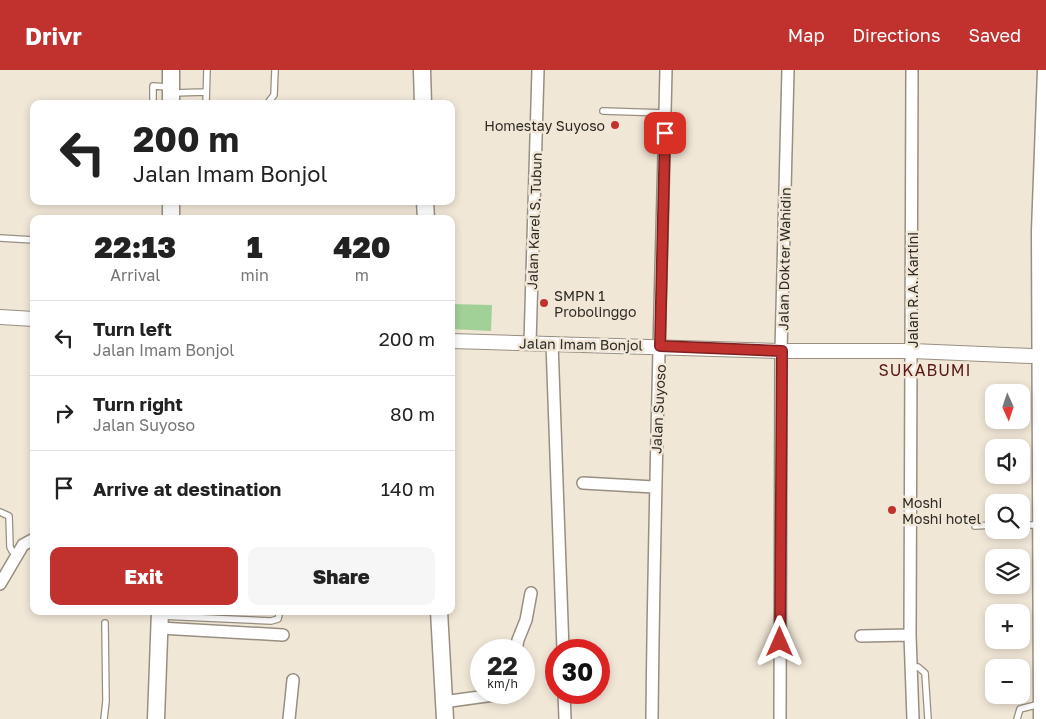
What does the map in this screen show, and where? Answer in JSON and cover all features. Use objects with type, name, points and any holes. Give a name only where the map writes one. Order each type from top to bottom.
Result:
[{"type":"main road","points":[[171,70],[171,95]]},
{"type":"main road","points":[[422,70],[423,100]]},
{"type":"main road","points":[[1042,711],[1044,669],[1042,525],[1036,357],[1043,334],[1046,70]]},
{"type":"main road","points":[[439,615],[445,719]]},
{"type":"main road","points":[[156,719],[160,618]]},
{"type":"street","name":"Jalan Karel S. Tubun","points":[[530,343],[538,70]]},
{"type":"street","name":"Jalan Suyoso","points":[[652,719],[654,487],[660,346],[666,70]]},
{"type":"street","name":"Jalan Dokter Wahidin","points":[[780,719],[782,351],[788,70]]},
{"type":"street","name":"Jalan R.A. Kartini","points":[[912,70],[910,636],[913,719]]},
{"type":"street","points":[[0,316],[30,319]]},
{"type":"street","name":"Jalan Imam Bonjol","points":[[455,342],[660,346],[782,351],[912,351],[1036,357]]},
{"type":"street","points":[[552,344],[562,639]]},
{"type":"street","points":[[584,483],[654,487]]},
{"type":"street","points":[[0,584],[26,542],[30,541]]},
{"type":"street","points":[[518,639],[526,620],[531,593]]},
{"type":"street","points":[[160,618],[283,635]]},
{"type":"street","points":[[861,636],[910,636]]},
{"type":"street","points":[[290,719],[293,680]]},
{"type":"street","points":[[443,702],[470,698]]},
{"type":"street","points":[[564,704],[565,719]]},
{"type":"lane","points":[[206,100],[207,70]]},
{"type":"lane","points":[[270,100],[274,95],[275,70]]},
{"type":"lane","points":[[153,100],[153,86],[171,95],[205,92]]},
{"type":"lane","points":[[603,111],[665,114]]},
{"type":"lane","points":[[0,238],[30,240]]},
{"type":"lane","points":[[0,512],[9,516],[10,547],[12,551],[18,554]]},
{"type":"lane","points":[[1030,525],[1042,525]]},
{"type":"lane","points":[[976,526],[985,526]]},
{"type":"lane","points":[[160,618],[196,615],[271,621],[278,619],[279,615]]},
{"type":"lane","points":[[104,719],[106,701],[105,623]]},
{"type":"lane","points":[[911,667],[918,667],[925,673],[928,719]]},
{"type":"lane","points":[[1017,719],[1018,711],[1022,707],[1042,711]]},
{"type":"green space","points":[[455,304],[492,305],[491,331],[455,329]]},
{"type":"place","name":"Homestay Suyoso","points":[[615,125]]},
{"type":"place","name":"SMPN 1 Probolinggo","points":[[544,303]]},
{"type":"place","name":"Moshi Moshi hotel","points":[[892,510]]},
{"type":"district","name":"SUKABUMI","points":[[925,370]]},
{"type":"route","points":[[665,133],[660,346],[782,351],[780,642]]}]
